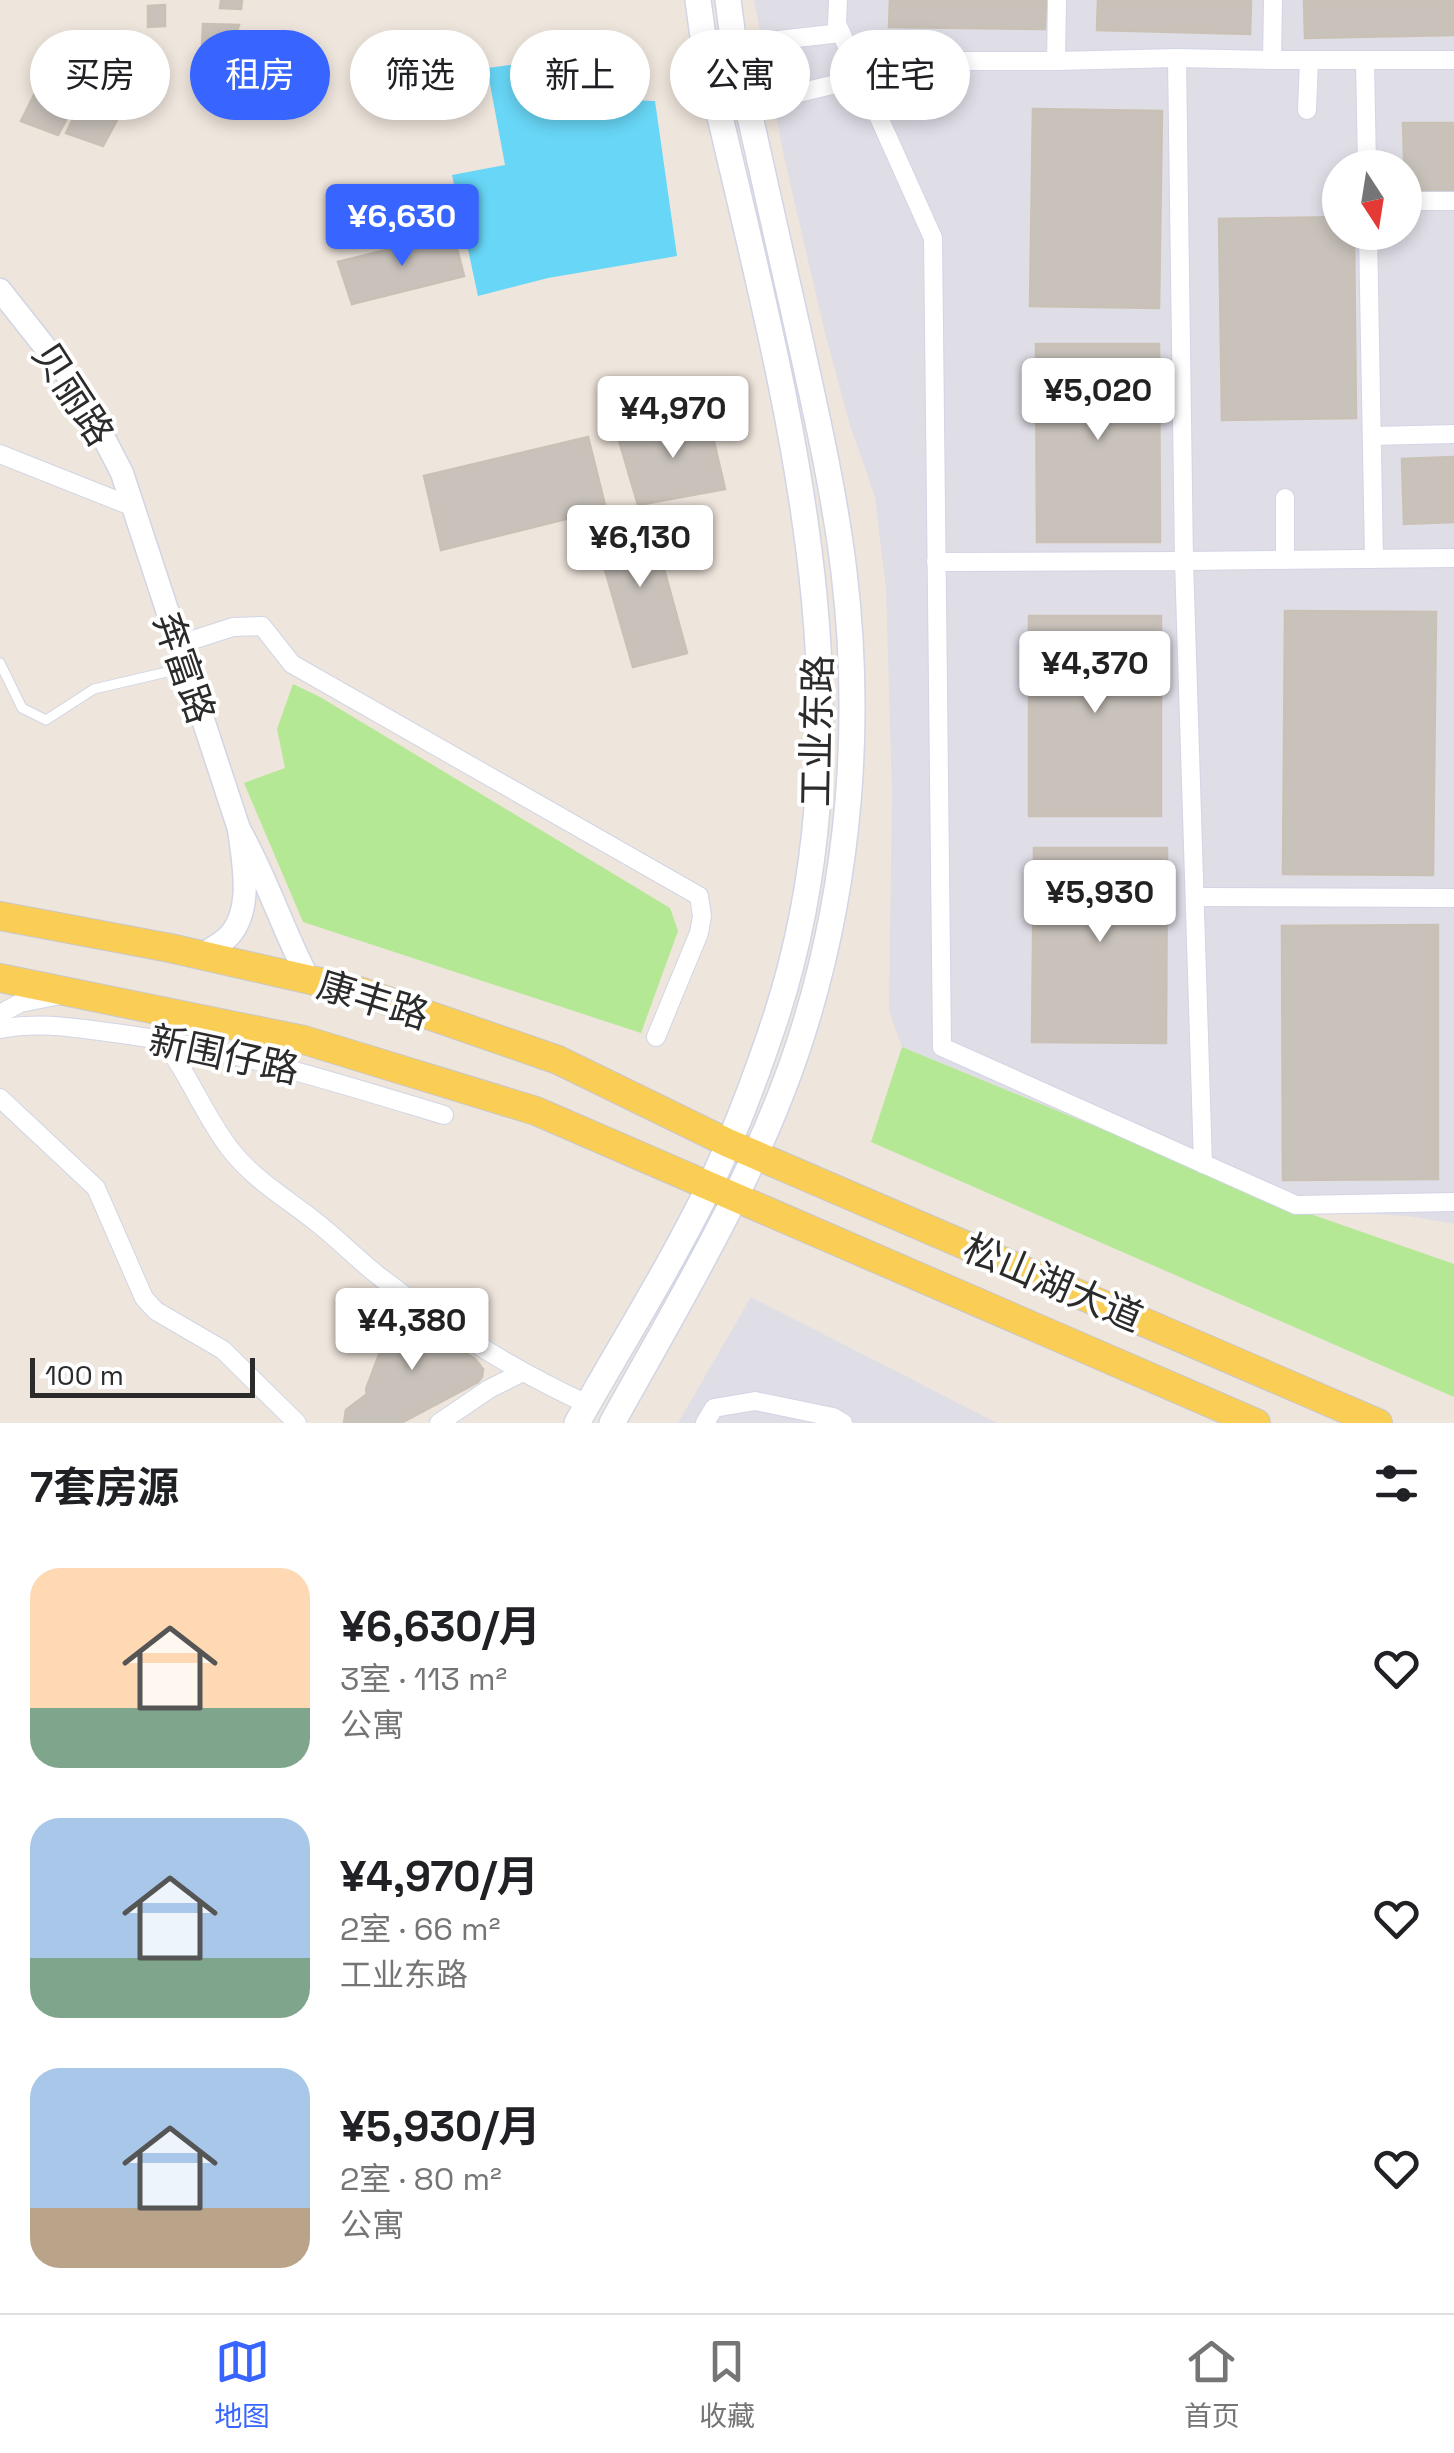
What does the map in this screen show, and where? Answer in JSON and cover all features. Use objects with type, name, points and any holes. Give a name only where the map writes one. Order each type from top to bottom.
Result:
[{"type":"main road","name":"工业东路","points":[[582,1414],[709,1186],[728,1143],[777,1013],[806,896],[816,834],[821,714],[815,579],[794,450],[704,50],[698,0]]},
{"type":"main road","name":"工业东路","points":[[728,0],[732,30]]},
{"type":"main road","name":"工业东路","points":[[612,1423],[736,1200],[756,1155],[806,1022],[836,902],[846,837],[851,714],[845,576],[824,444],[751,120]]},
{"type":"main road","name":"康丰路","points":[[0,916],[202,955],[359,991],[558,1060],[728,1143]]},
{"type":"main road","name":"康丰路","points":[[0,978],[304,1040],[536,1110],[709,1186]]},
{"type":"main road","name":"松山湖大道","points":[[728,1143],[1378,1423]]},
{"type":"main road","name":"松山湖大道","points":[[709,1186],[1256,1423]]},
{"type":"street","points":[[838,0],[840,30]]},
{"type":"street","points":[[1056,62],[1057,0]]},
{"type":"street","points":[[1272,0],[1272,60]]},
{"type":"street","points":[[1178,58],[1184,562],[1203,1164]]},
{"type":"street","points":[[970,65],[1178,58],[1454,60]]},
{"type":"street","points":[[1306,110],[1309,60]]},
{"type":"street","points":[[1365,60],[1367,150]]},
{"type":"street","points":[[881,120],[933,238],[942,1048],[1296,1205],[1454,1202]]},
{"type":"street","points":[[1422,201],[1454,202]]},
{"type":"street","points":[[1368,250],[1374,559]]},
{"type":"street","name":"贝丽路","points":[[0,290],[79,390],[122,473],[132,506]]},
{"type":"street","points":[[1372,436],[1454,434]]},
{"type":"street","points":[[0,454],[132,506]]},
{"type":"street","points":[[1285,498],[1285,560]]},
{"type":"street","name":"奔富路","points":[[132,506],[239,830]]},
{"type":"street","points":[[936,562],[1454,558]]},
{"type":"street","points":[[180,656],[233,628],[262,626],[292,664],[698,896],[702,916],[698,932],[656,1038]]},
{"type":"street","points":[[202,955],[229,936],[241,915],[245,878],[239,830]]},
{"type":"street","points":[[239,830],[260,866],[309,980]]},
{"type":"street","points":[[1195,897],[1454,898]]},
{"type":"street","points":[[0,1014],[20,1004],[76,992]]},
{"type":"street","name":"新围仔路","points":[[0,1029],[57,1025],[161,1039],[314,1074],[444,1115]]},
{"type":"street","points":[[161,1039],[182,1066],[229,1148],[259,1182],[317,1223],[377,1275],[582,1414]]},
{"type":"street","points":[[0,1098],[96,1188],[144,1298],[156,1311],[223,1350],[297,1423]]},
{"type":"street","points":[[440,1423],[489,1389],[521,1374]]},
{"type":"street","points":[[705,1423],[714,1408],[756,1401],[833,1417],[843,1423]]},
{"type":"lane","points":[[0,664],[22,708],[46,720],[94,689],[180,656]]},
{"type":"shaded area","points":[[754,0],[1454,0],[1454,1224],[1408,1216],[1299,1210],[902,1047],[889,1011],[892,794],[886,589],[875,497],[825,333],[777,120],[810,120],[810,30],[760,30]]},
{"type":"shaded area","points":[[751,1297],[997,1423],[678,1423]]},
{"type":"green space","points":[[293,684],[670,908],[678,931],[641,1033],[303,922],[244,783],[285,768],[277,729]]},
{"type":"green space","points":[[902,1047],[1299,1210],[1454,1264],[1454,1397],[871,1142]]},
{"type":"water","points":[[510,65],[510,120],[650,120],[650,101],[655,101],[677,256],[548,278],[478,296],[452,175],[505,165],[490,68]]},
{"type":"building","points":[[221,0],[242,0],[241,9],[220,8]]},
{"type":"building","points":[[890,0],[1046,0],[1045,29],[889,27]]},
{"type":"building","points":[[1098,0],[1251,0],[1250,34],[1097,30]]},
{"type":"building","points":[[1304,0],[1454,0],[1454,35],[1305,38]]},
{"type":"building","points":[[165,5],[165,26],[148,27],[148,6]]},
{"type":"building","points":[[203,24],[239,25],[237,30],[203,30]]},
{"type":"building","points":[[30,103],[30,120],[66,120],[58,135],[21,121]]},
{"type":"building","points":[[1033,109],[1162,111],[1159,308],[1030,306]]},
{"type":"building","points":[[72,120],[117,120],[103,146],[66,133]]},
{"type":"building","points":[[1403,123],[1454,123],[1454,192],[1422,192],[1422,150],[1404,150]]},
{"type":"building","points":[[1322,217],[1322,250],[1354,250],[1356,418],[1222,420],[1219,219]]},
{"type":"building","points":[[453,233],[464,276],[352,304],[338,262]]},
{"type":"building","points":[[1036,344],[1159,344],[1160,542],[1037,542]]},
{"type":"building","points":[[708,416],[725,489],[638,505],[618,437]]},
{"type":"building","points":[[588,437],[606,509],[441,550],[424,476]]},
{"type":"building","points":[[1454,457],[1454,522],[1404,524],[1402,459]]},
{"type":"building","points":[[649,514],[687,653],[633,667],[593,528]]},
{"type":"building","points":[[1285,611],[1436,612],[1433,875],[1283,874]]},
{"type":"building","points":[[1029,616],[1161,616],[1161,816],[1029,816]]},
{"type":"building","points":[[1034,848],[1167,848],[1166,1043],[1032,1042]]},
{"type":"building","points":[[1438,925],[1438,1179],[1283,1180],[1282,926]]},
{"type":"building","points":[[394,1307],[475,1359],[483,1369],[482,1377],[401,1423],[344,1423],[346,1410],[367,1394],[382,1347],[380,1330]]}]
